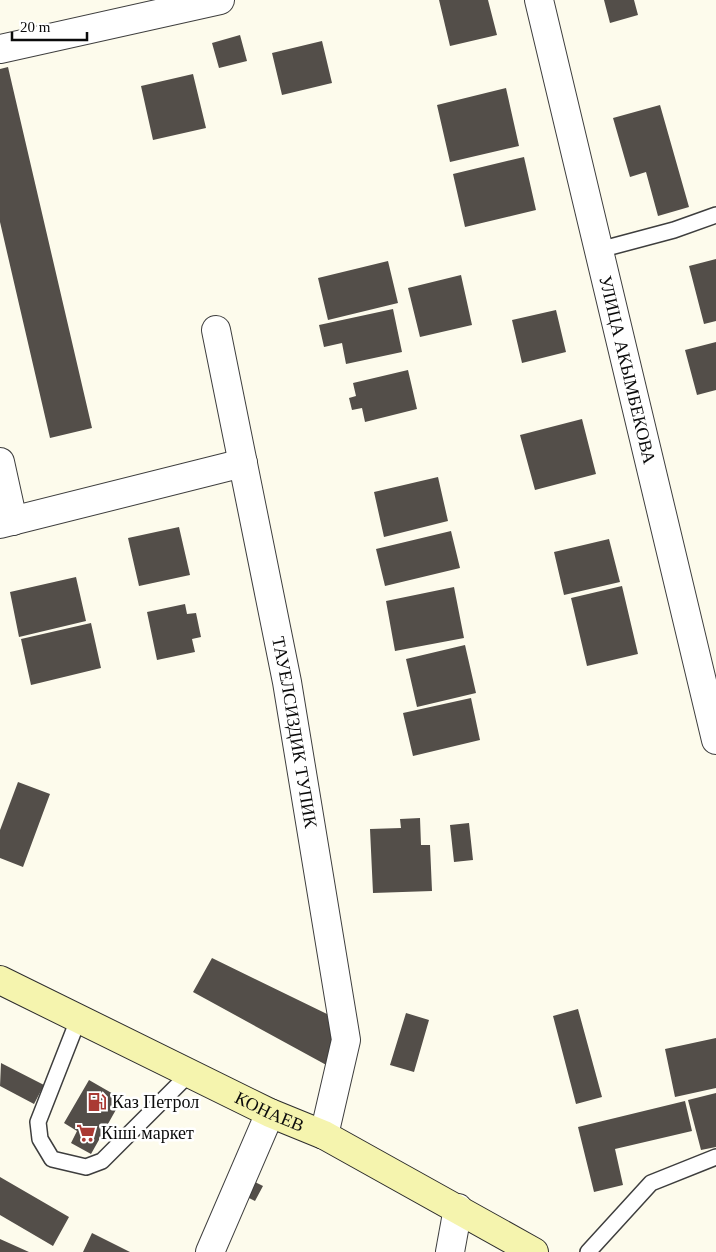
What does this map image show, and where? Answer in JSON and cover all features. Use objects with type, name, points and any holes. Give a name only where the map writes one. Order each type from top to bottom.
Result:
[{"type":"main road","name":"КОНАЕВ","points":[[0,980],[270,1113],[324,1135],[534,1252]]},
{"type":"street","points":[[0,49],[220,0]]},
{"type":"street","name":"УЛИЦА АКЫМБЕКОВА","points":[[538,0],[715,732]]},
{"type":"street","name":"ТАУЕЛСИЗДИК ТУПИК","points":[[216,330],[288,682],[346,1040],[324,1135]]},
{"type":"street","points":[[0,462],[6,522],[243,463]]},
{"type":"street","points":[[210,1252],[270,1113]]},
{"type":"street","points":[[450,1252],[458,1208]]},
{"type":"lane","points":[[599,250],[674,230],[716,215]]},
{"type":"lane","points":[[78,1020],[38,1122],[40,1139],[52,1160],[86,1167],[102,1161],[190,1073]]},
{"type":"lane","points":[[588,1252],[651,1183],[716,1156]]},
{"type":"building","points":[[439,0],[488,0],[497,35],[450,46]]},
{"type":"building","points":[[604,0],[634,0],[638,15],[610,23]]},
{"type":"building","points":[[240,35],[247,61],[219,68],[212,43]]},
{"type":"building","points":[[322,41],[332,83],[282,95],[272,53]]},
{"type":"building","points":[[8,67],[92,428],[50,438],[0,222],[0,69]]},
{"type":"building","points":[[193,74],[206,128],[153,140],[141,86]]},
{"type":"building","points":[[506,88],[519,146],[450,162],[437,105]]},
{"type":"building","points":[[660,105],[689,207],[658,216],[646,172],[630,177],[613,118]]},
{"type":"building","points":[[524,157],[536,210],[465,227],[453,174]]},
{"type":"building","points":[[716,259],[716,321],[704,324],[689,266]]},
{"type":"building","points":[[388,261],[398,303],[328,320],[318,278]]},
{"type":"building","points":[[461,275],[472,325],[420,337],[408,288]]},
{"type":"building","points":[[393,309],[402,352],[346,364],[342,343],[324,347],[319,325]]},
{"type":"building","points":[[556,310],[566,352],[522,363],[512,320]]},
{"type":"building","points":[[716,342],[716,390],[697,395],[685,350]]},
{"type":"building","points":[[408,370],[417,409],[365,422],[362,408],[352,410],[349,398],[356,396],[353,383]]},
{"type":"building","points":[[582,419],[596,474],[535,490],[520,435]]},
{"type":"building","points":[[438,477],[448,521],[384,537],[374,492]]},
{"type":"building","points":[[179,527],[190,575],[139,586],[128,538]]},
{"type":"building","points":[[451,531],[460,568],[385,586],[376,549]]},
{"type":"building","points":[[609,539],[620,582],[564,595],[554,552]]},
{"type":"building","points":[[76,577],[86,621],[19,637],[10,592]]},
{"type":"building","points":[[622,586],[638,654],[587,666],[571,598]]},
{"type":"building","points":[[454,587],[464,638],[395,651],[386,601]]},
{"type":"building","points":[[185,604],[187,614],[196,613],[201,637],[192,639],[195,652],[157,660],[147,612]]},
{"type":"building","points":[[91,623],[101,668],[31,685],[21,639]]},
{"type":"building","points":[[465,645],[476,693],[417,707],[406,659]]},
{"type":"building","points":[[471,698],[480,740],[413,756],[403,713]]},
{"type":"building","points":[[18,782],[50,794],[23,867],[0,858],[0,830]]},
{"type":"building","points":[[420,818],[421,845],[430,845],[432,891],[373,893],[370,829],[401,828],[400,819]]},
{"type":"building","points":[[469,823],[473,860],[454,862],[450,825]]},
{"type":"building","points":[[212,958],[327,1014],[335,1051],[330,1067],[193,992]]},
{"type":"building","points":[[578,1009],[602,1097],[576,1104],[553,1016]]},
{"type":"building","points":[[406,1013],[429,1020],[414,1072],[390,1065]]},
{"type":"building","points":[[716,1038],[716,1088],[675,1097],[665,1049]]},
{"type":"building","points":[[1,1063],[44,1085],[34,1104],[0,1086]]},
{"type":"building","points":[[89,1080],[122,1099],[91,1154],[71,1143],[77,1131],[64,1123]]},
{"type":"building","points":[[716,1093],[716,1147],[701,1150],[688,1100]]},
{"type":"building","points":[[685,1101],[692,1131],[615,1149],[623,1185],[594,1192],[578,1127]]},
{"type":"building","points":[[0,1177],[69,1217],[53,1246],[0,1215]]},
{"type":"building","points":[[255,1182],[263,1186],[255,1201],[247,1197]]},
{"type":"building","points":[[92,1233],[130,1252],[83,1252]]},
{"type":"building","points":[[0,1239],[29,1252],[0,1252]]},
{"type":"place","name":"Каз Петрол","points":[[97,1102]]},
{"type":"place","name":"Кіші маркет","points":[[86,1133]]}]
